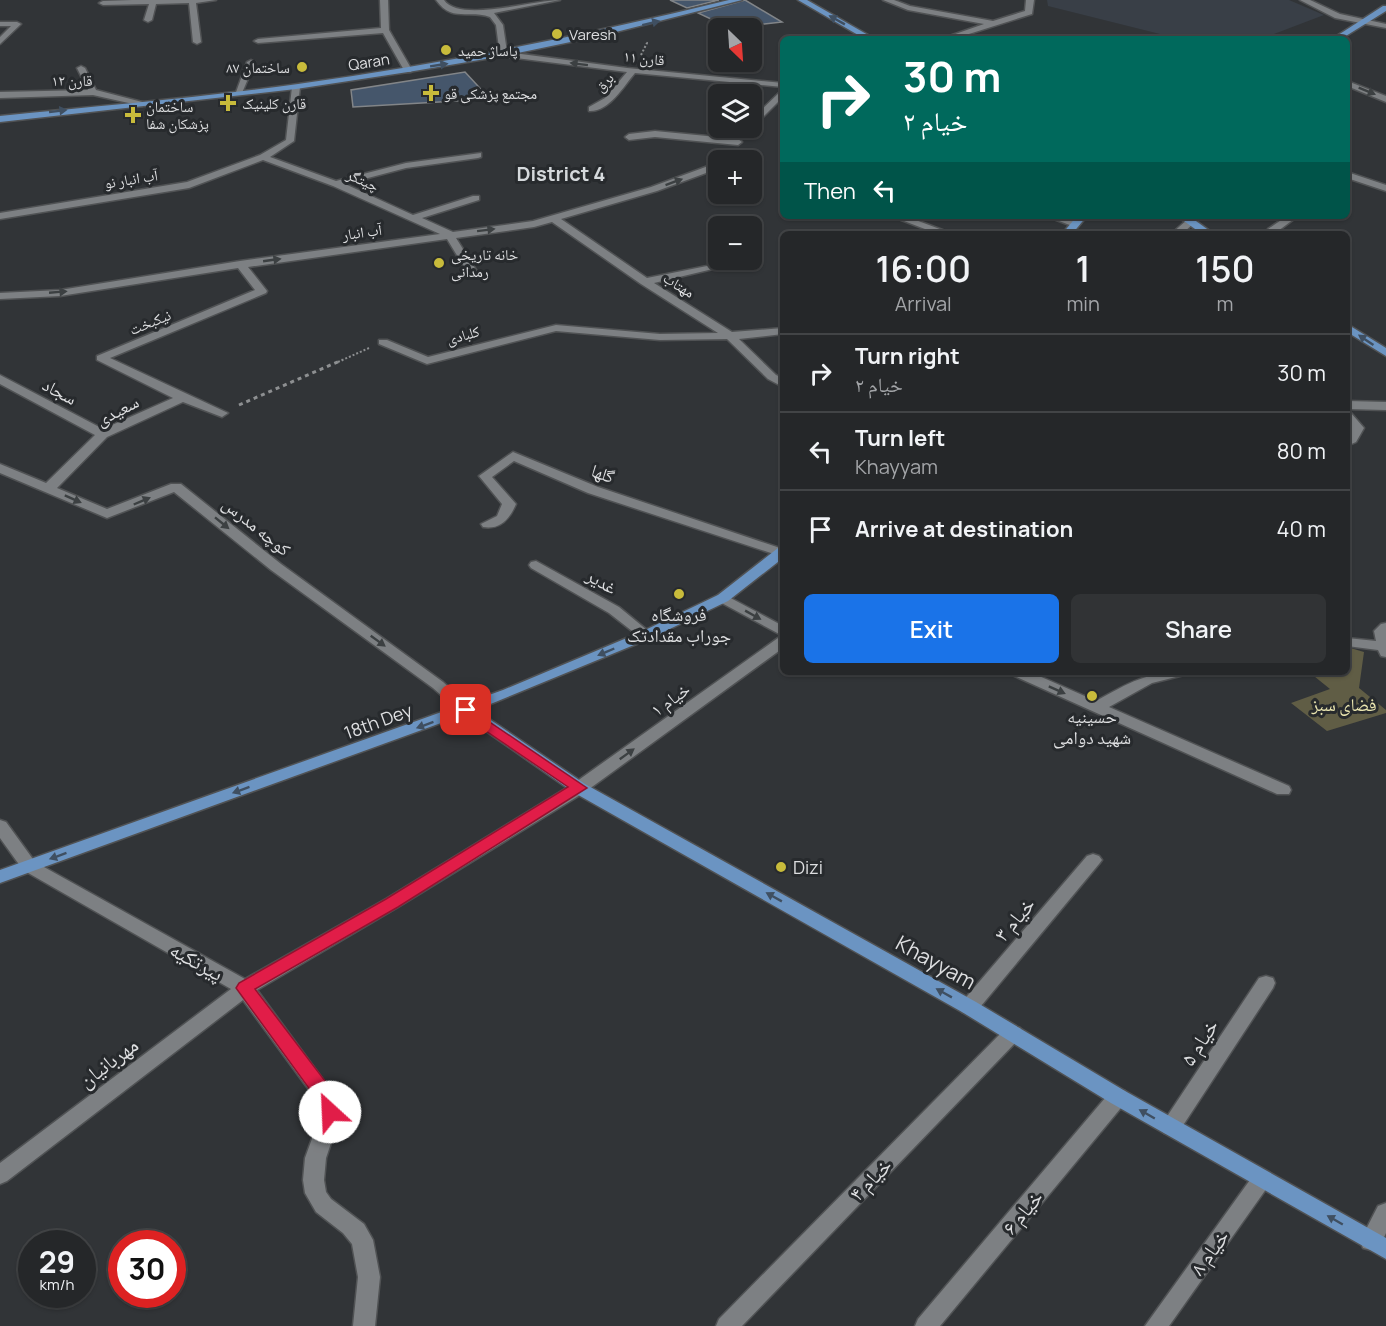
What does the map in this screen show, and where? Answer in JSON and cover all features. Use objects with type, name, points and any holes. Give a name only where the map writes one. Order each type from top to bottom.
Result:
[{"type":"main road","name":"Qaran","points":[[0,119],[296,87],[408,70],[503,54],[633,27],[738,0]]},
{"type":"main road","points":[[802,0],[866,36]]},
{"type":"main road","points":[[1341,36],[1386,8]]},
{"type":"main road","points":[[1186,219],[1204,231]]},
{"type":"main road","points":[[1350,329],[1386,353]]},
{"type":"main road","name":"18th Dey","points":[[0,877],[466,710],[646,635],[723,598],[780,554]]},
{"type":"main road","name":"Khayyam","points":[[466,710],[579,788],[969,1007],[1119,1097],[1378,1245]]},
{"type":"street","points":[[103,3],[212,0]]},
{"type":"street","points":[[384,0],[385,30],[408,70]]},
{"type":"street","points":[[440,0],[445,8],[452,11],[488,12],[556,0]]},
{"type":"street","points":[[886,0],[908,8],[996,24]]},
{"type":"street","points":[[955,36],[1029,12],[1030,0]]},
{"type":"street","points":[[1304,0],[1338,16],[1386,26]]},
{"type":"street","points":[[192,1],[197,42]]},
{"type":"street","points":[[148,20],[153,2]]},
{"type":"street","points":[[488,12],[497,20],[503,54]]},
{"type":"street","points":[[0,24],[17,24],[0,42]]},
{"type":"street","points":[[258,41],[385,30]]},
{"type":"street","name":"قارن ۱۱","points":[[503,54],[780,85]]},
{"type":"street","points":[[238,93],[251,62]]},
{"type":"street","points":[[81,68],[93,92]]},
{"type":"street","name":"برق","points":[[592,109],[608,100],[633,70]]},
{"type":"street","points":[[1350,84],[1386,99]]},
{"type":"street","name":"آب انبار نو","points":[[0,215],[189,185],[263,157],[290,141],[296,87]]},
{"type":"street","name":"قارن ۱۲","points":[[0,95],[93,92],[142,103]]},
{"type":"street","points":[[762,113],[780,95]]},
{"type":"street","points":[[628,137],[655,134],[738,142]]},
{"type":"street","name":"آب انبار","points":[[730,150],[741,138]]},
{"type":"street","points":[[336,184],[368,173],[407,164],[478,155]]},
{"type":"street","name":"چیتگر","points":[[263,157],[336,184],[449,234]]},
{"type":"street","name":"آب انبار","points":[[0,296],[60,293],[240,264],[534,224],[654,189],[708,169]]},
{"type":"street","points":[[1350,176],[1386,188]]},
{"type":"street","points":[[413,218],[476,198]]},
{"type":"street","name":"مهتاب","points":[[553,219],[645,282],[708,320],[730,336],[772,377],[780,381]]},
{"type":"street","points":[[905,219],[939,231]]},
{"type":"street","points":[[1272,231],[1289,219]]},
{"type":"street","points":[[449,234],[473,273]]},
{"type":"street","name":"نیکبخت","points":[[183,398],[101,358],[262,291],[240,264]]},
{"type":"street","points":[[645,282],[708,267]]},
{"type":"street","name":"کلبادی","points":[[383,342],[427,361],[556,328],[660,337],[730,336],[780,331]]},
{"type":"street","name":"سجاد","points":[[0,379],[103,434]]},
{"type":"street","points":[[183,398],[222,413]]},
{"type":"street","name":"سعیدی","points":[[49,488],[103,434],[183,398]]},
{"type":"street","points":[[1350,405],[1386,406]]},
{"type":"street","points":[[1350,419],[1358,428],[1350,440]]},
{"type":"street","name":"گلها","points":[[488,524],[503,518],[509,504],[485,476],[513,456],[593,490],[780,551]]},
{"type":"street","name":"کوچه مدرس","points":[[0,468],[106,513],[176,487],[276,567],[438,685],[466,710]]},
{"type":"street","name":"غدیر","points":[[536,565],[614,610],[646,635]]},
{"type":"street","points":[[723,598],[780,630]]},
{"type":"street","points":[[1350,643],[1385,649],[1381,631],[1386,627]]},
{"type":"street","name":"خیام ۱","points":[[245,988],[392,903],[579,788],[780,643]]},
{"type":"street","points":[[1024,675],[1283,790]]},
{"type":"street","points":[[1096,708],[1147,680],[1167,675]]},
{"type":"street","points":[[0,826],[29,866]]},
{"type":"street","name":"خیام ۳","points":[[969,1007],[1092,860]]},
{"type":"street","name":"پیرتکیه","points":[[29,866],[245,988],[328,1100],[330,1112],[327,1130],[313,1161],[316,1193],[328,1212],[356,1232],[364,1249],[369,1276],[364,1325]]},
{"type":"street","name":"خیام ۵","points":[[1172,1127],[1266,982]]},
{"type":"street","name":"مهربانیان","points":[[0,1175],[245,988]]},
{"type":"street","name":"خیام ۴","points":[[727,1326],[1013,1033]]},
{"type":"street","name":"خیام ۶","points":[[926,1326],[1119,1097]]},
{"type":"street","name":"خیام ۸","points":[[1156,1326],[1262,1179]]},
{"type":"street","points":[[1378,1245],[1386,1212]]},
{"type":"path","points":[[222,413],[383,342]]},
{"type":"shaded area","points":[[1047,0],[1289,0],[1324,15],[1269,36],[1168,36],[1048,6]]},
{"type":"green space","name":"فضای سبز","points":[[1350,648],[1364,652],[1359,688],[1386,710],[1386,713],[1327,731],[1291,703],[1330,689],[1313,675],[1350,675]]},
{"type":"building","points":[[670,0],[719,0],[687,8]]},
{"type":"building","points":[[745,0],[782,22],[762,24],[762,18],[709,18],[698,13]]},
{"type":"building","name":"مجتمع پزشکی قو","points":[[465,72],[490,99],[353,107],[351,90]]},
{"type":"place","name":"Varesh","points":[[557,34]]},
{"type":"place","name":"پاساژ حمید","points":[[446,50]]},
{"type":"place","name":"ساختمان ٨٧","points":[[302,67]]},
{"type":"place","name":"مجتمع پزشکی قو","points":[[431,93]]},
{"type":"place","name":"قارن کلینیک","points":[[228,103]]},
{"type":"place","name":"ساختمان پزشکان شفا","points":[[133,115]]},
{"type":"place","name":"خانه تاریخی رمدانی","points":[[439,263]]},
{"type":"place","name":"فروشگاه جوراب مقدادتک","points":[[679,594]]},
{"type":"place","name":"حسینیه شهید دوامی","points":[[1092,696]]},
{"type":"place","name":"Dizi","points":[[781,867]]},
{"type":"district","name":"District 4","points":[[561,173]]},
{"type":"route","points":[[330,1112],[328,1100],[245,988],[392,903],[579,788],[466,710]]}]
